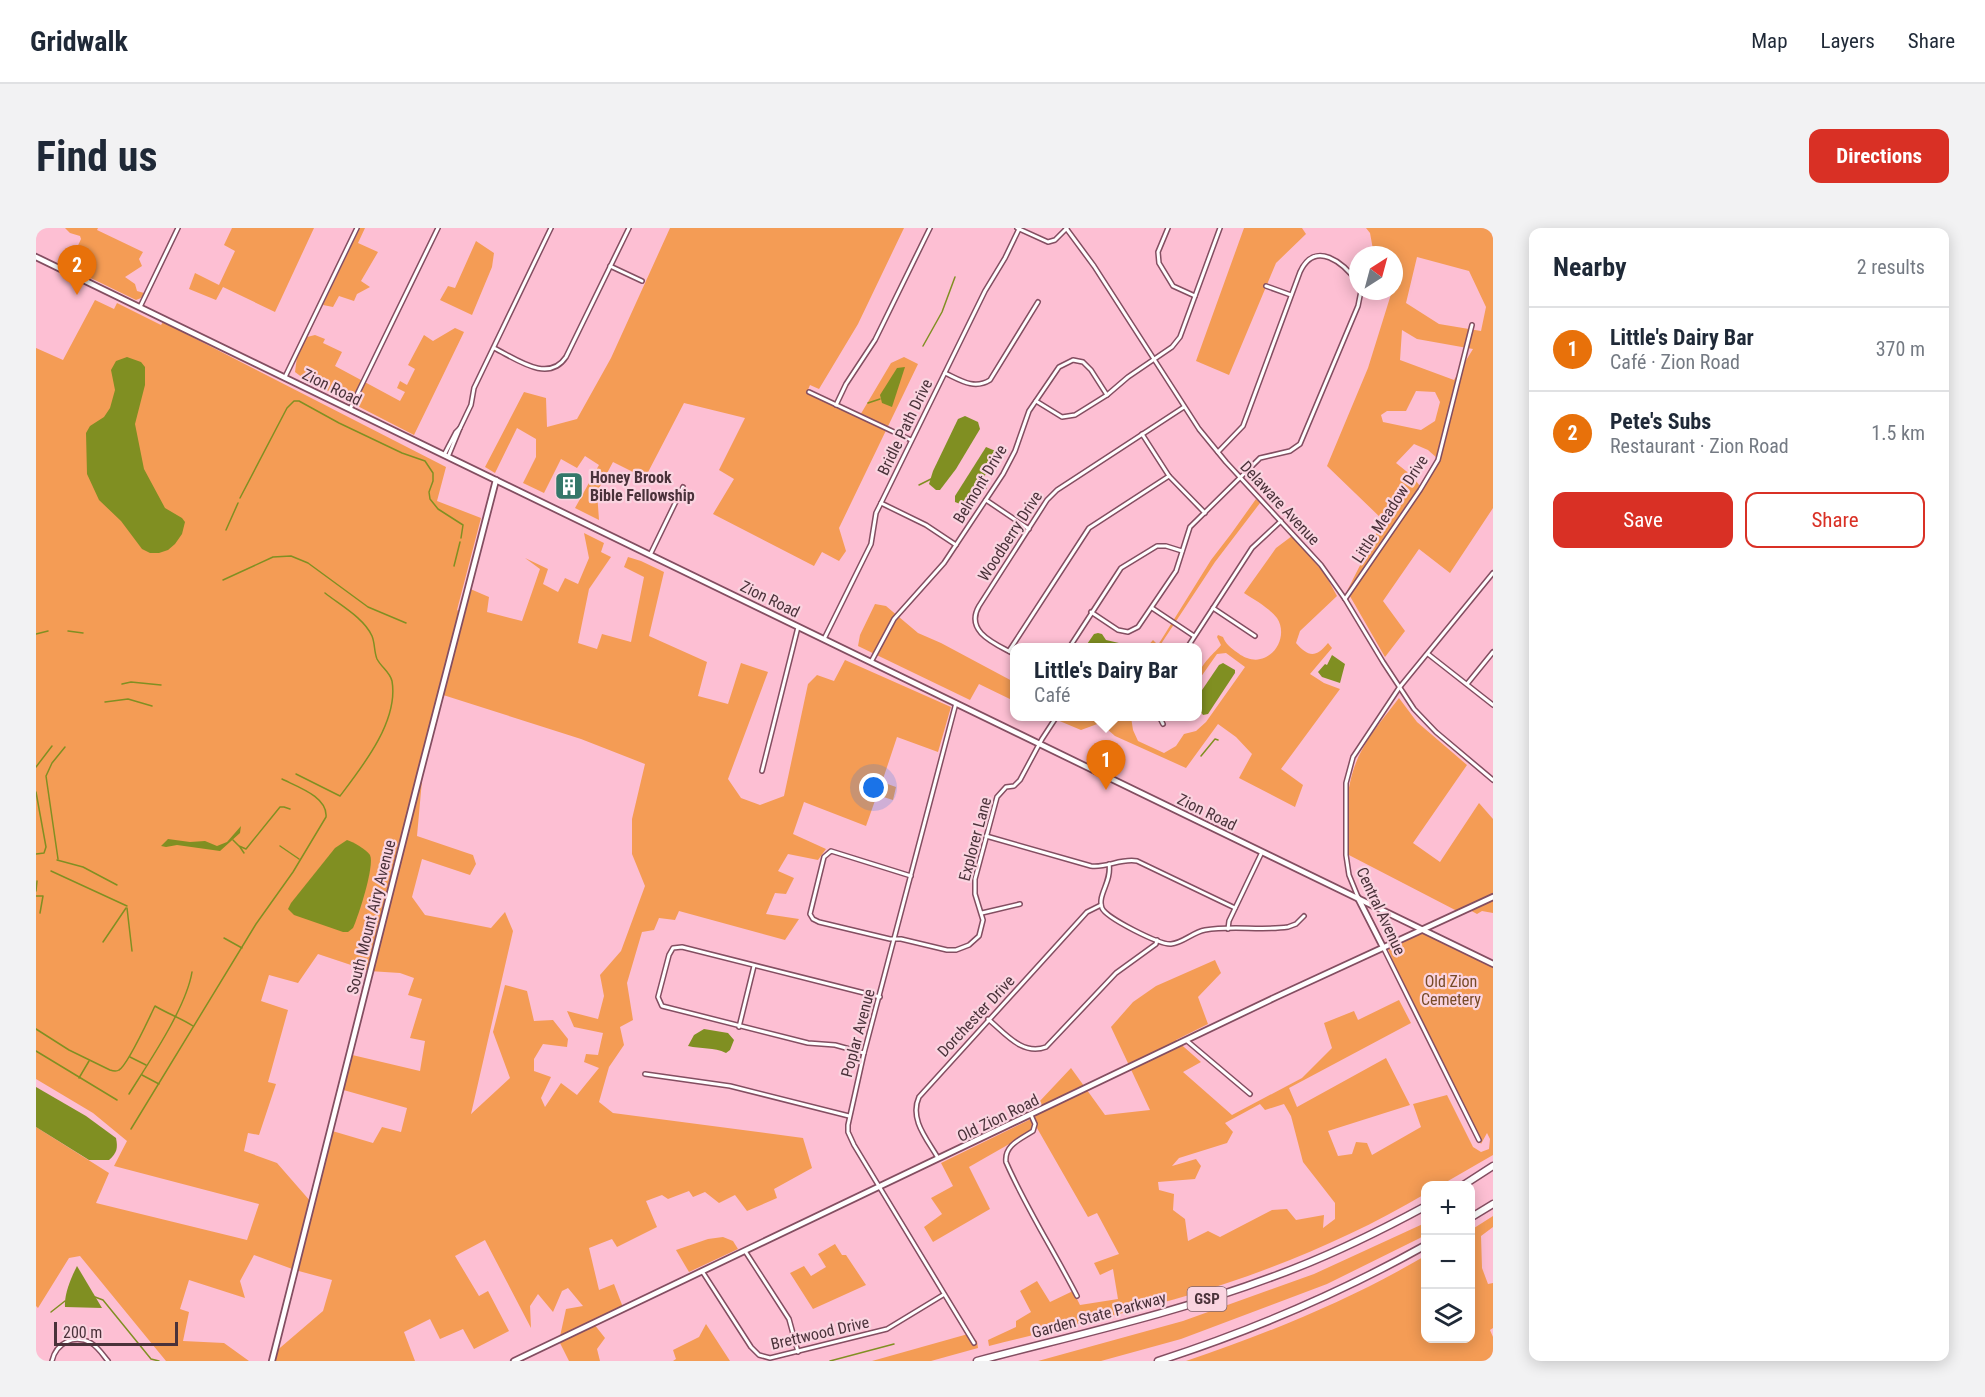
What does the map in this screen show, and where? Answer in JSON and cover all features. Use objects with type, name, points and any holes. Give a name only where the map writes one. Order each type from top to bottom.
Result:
[{"type":"highway","points":[[1469,1181],[1493,1166]]},
{"type":"highway","points":[[1475,1215],[1493,1204]]},
{"type":"highway","name":"Garden State Parkway","points":[[977,1361],[1171,1310],[1261,1281],[1364,1238],[1421,1208]]},
{"type":"highway","points":[[1158,1361],[1220,1340],[1302,1307],[1386,1267],[1421,1247]]},
{"type":"street","points":[[140,307],[178,228]]},
{"type":"street","points":[[285,377],[357,228]]},
{"type":"street","points":[[351,409],[438,228]]},
{"type":"street","points":[[446,456],[471,405],[474,388],[551,228]]},
{"type":"street","points":[[494,348],[540,369],[550,369],[559,365],[566,357],[629,228]]},
{"type":"street","points":[[836,405],[846,384],[875,340],[930,228]]},
{"type":"street","points":[[1018,229],[1048,242],[1055,240],[1066,228]]},
{"type":"street","name":"Delaware Avenue","points":[[1066,228],[1094,266],[1184,407],[1218,452],[1321,565],[1414,709],[1436,732],[1493,780]]},
{"type":"street","points":[[1168,228],[1158,252],[1160,265],[1173,286],[1195,296]]},
{"type":"street","points":[[1036,401],[1057,415],[1069,417],[1107,395],[1128,377],[1172,347],[1178,341],[1220,228]]},
{"type":"street","name":"Bridle Path Drive","points":[[824,639],[871,544],[880,503],[1018,229]]},
{"type":"street","points":[[1218,452],[1243,426],[1302,266],[1318,256],[1333,258],[1349,274]]},
{"type":"street","name":"Zion Road","points":[[36,257],[1493,964]]},
{"type":"street","points":[[610,266],[642,281]]},
{"type":"street","points":[[1266,286],[1291,295]]},
{"type":"street","points":[[1091,612],[1116,629],[1128,632],[1140,626],[1176,571],[1189,530],[1263,457],[1290,451],[1302,442],[1359,300]]},
{"type":"street","points":[[945,373],[971,384],[990,380],[1038,302]]},
{"type":"street","name":"Little Meadow Drive","points":[[1345,599],[1438,460],[1472,325]]},
{"type":"street","name":"Belmont Drive","points":[[871,662],[898,614],[937,572],[986,500],[1011,460],[1027,415],[1059,367],[1073,360],[1088,366],[1107,395]]},
{"type":"street","points":[[809,392],[911,440]]},
{"type":"street","name":"Woodberry Drive","points":[[1009,651],[983,636],[977,627],[975,615],[1054,492],[1184,407]]},
{"type":"street","points":[[1142,434],[1169,476],[1205,513]]},
{"type":"street","points":[[1014,643],[1089,528],[1169,476]]},
{"type":"street","name":"South Mount Airy Avenue","points":[[272,1361],[496,480]]},
{"type":"street","points":[[650,555],[683,487]]},
{"type":"street","points":[[986,500],[1029,528]]},
{"type":"street","points":[[880,503],[926,525],[956,545]]},
{"type":"street","points":[[1190,643],[1252,548],[1281,521]]},
{"type":"street","points":[[1072,643],[1121,568],[1156,546],[1166,546],[1182,551]]},
{"type":"street","name":"Central Avenue","points":[[1479,1140],[1350,879],[1346,858],[1347,775],[1358,746],[1399,688],[1493,573]]},
{"type":"street","points":[[1152,608],[1194,636]]},
{"type":"street","points":[[1213,608],[1255,636]]},
{"type":"street","points":[[762,771],[798,627]]},
{"type":"street","points":[[1467,684],[1493,652]]},
{"type":"street","points":[[1428,654],[1493,705]]},
{"type":"street","name":"Poplar Avenue","points":[[956,703],[864,1053],[849,1116],[848,1132],[943,1295],[974,1343]]},
{"type":"street","name":"Explorer Lane","points":[[982,914],[974,884],[997,797],[1006,787],[1014,786],[1020,780],[1054,721]]},
{"type":"street","points":[[986,836],[1087,865],[1100,866],[1123,860],[1137,861],[1235,908]]},
{"type":"street","points":[[911,876],[831,851],[824,857],[811,907],[812,917],[819,922],[947,950],[960,949],[979,936],[983,925],[982,914],[1020,904]]},
{"type":"street","points":[[1228,929],[1229,921],[1262,852]]},
{"type":"street","points":[[1110,864],[1111,874],[1101,897],[1102,910],[1108,917],[1167,944],[1173,944],[1204,930],[1288,927],[1296,924],[1304,916]]},
{"type":"street","name":"Old Zion Road","points":[[514,1361],[1186,1040],[1493,897]]},
{"type":"street","name":"Dorchester Drive","points":[[939,1159],[915,1114],[921,1093],[1087,912],[1101,905]]},
{"type":"street","points":[[988,1019],[1022,1047],[1034,1050],[1046,1047],[1108,980],[1156,944],[1157,940]]},
{"type":"street","points":[[864,1053],[831,1044],[808,1043],[665,1007],[659,1002],[659,994],[669,955],[676,947],[880,998]]},
{"type":"street","points":[[739,1027],[754,966]]},
{"type":"street","points":[[1186,1040],[1250,1094]]},
{"type":"street","points":[[645,1074],[730,1086],[849,1116]]},
{"type":"street","points":[[1031,1115],[1035,1124],[1033,1131],[1008,1149],[1005,1155],[1006,1162],[1036,1223],[1077,1296]]},
{"type":"street","points":[[745,1251],[789,1319],[798,1352]]},
{"type":"street","name":"Brettwood Drive","points":[[702,1271],[755,1352],[770,1358],[887,1329],[943,1295]]},
{"type":"street","points":[[52,1361],[61,1344],[80,1340],[93,1344],[108,1361]]},
{"type":"green space","points":[[65,228],[98,228],[97,230],[143,252],[139,259],[142,266],[125,277],[135,284],[137,291],[144,293],[141,298],[136,300],[68,267],[81,239],[80,236],[70,233]]},
{"type":"green space","points":[[232,228],[314,228],[275,312],[223,287],[216,300],[189,289],[195,273],[219,285],[235,251],[224,245]]},
{"type":"green space","points":[[360,228],[365,228],[358,243],[378,252],[361,281],[370,287],[357,294],[354,301],[339,296],[333,307],[323,305]]},
{"type":"green space","points":[[670,228],[904,228],[858,324],[819,389],[810,385],[807,392],[859,417],[891,363],[904,357],[918,364],[839,528],[846,551],[839,561],[822,552],[814,566],[713,514],[734,479],[719,470],[745,418],[684,403],[645,478],[613,462],[597,492],[599,520],[575,508],[599,465],[585,456],[577,468],[561,459],[544,493],[523,483],[536,457],[536,439],[517,428],[495,473],[485,467],[524,392],[546,398],[547,427],[577,419],[611,358]]},
{"type":"green space","points":[[1244,228],[1302,228],[1306,234],[1276,263],[1229,375],[1196,361]]},
{"type":"green space","points":[[1366,228],[1493,228],[1493,508],[1450,573],[1419,549],[1383,601],[1405,631],[1385,657],[1347,591],[1383,520],[1327,466],[1368,368],[1389,300],[1403,300],[1403,246],[1372,246],[1370,233]],"holes":[[[1417,257],[1469,271],[1486,307],[1481,331],[1439,324],[1406,303]],[[1402,330],[1417,339],[1473,349],[1454,380],[1400,360]],[[1416,391],[1435,392],[1440,402],[1435,421],[1421,430],[1383,422],[1381,415],[1387,411],[1406,411]],[[1414,444],[1428,450],[1437,458],[1420,486],[1396,463]]]},
{"type":"green space","points":[[476,241],[494,253],[492,267],[472,315],[440,300],[448,286],[455,288]]},
{"type":"green space","points":[[95,300],[114,309],[117,303],[161,325],[163,322],[446,467],[437,501],[481,518],[457,610],[461,612],[468,588],[489,597],[487,612],[522,621],[540,569],[525,558],[548,569],[543,584],[558,592],[565,578],[578,584],[589,558],[584,533],[604,543],[601,552],[611,557],[589,589],[578,643],[597,649],[602,634],[631,642],[644,577],[624,567],[628,557],[664,572],[649,636],[707,662],[698,696],[728,704],[741,663],[768,672],[728,779],[741,798],[760,805],[784,796],[808,684],[817,675],[834,681],[845,660],[951,707],[938,752],[897,737],[882,782],[896,787],[893,800],[877,795],[866,826],[804,802],[793,834],[826,849],[818,860],[788,854],[778,871],[794,878],[786,894],[775,893],[766,914],[799,919],[785,940],[679,911],[675,920],[659,918],[654,930],[642,932],[627,983],[633,1020],[620,1027],[624,1045],[609,1067],[599,1102],[613,1113],[803,1138],[812,1168],[774,1189],[777,1198],[747,1211],[735,1195],[719,1203],[705,1192],[693,1197],[689,1191],[668,1199],[662,1195],[646,1201],[657,1227],[617,1247],[612,1239],[589,1248],[599,1290],[614,1284],[624,1310],[594,1324],[605,1338],[597,1349],[600,1361],[569,1361],[559,1341],[566,1309],[583,1306],[568,1288],[562,1291],[553,1312],[538,1294],[530,1306],[531,1328],[485,1240],[455,1256],[479,1296],[488,1291],[509,1331],[474,1349],[463,1329],[440,1339],[430,1319],[404,1332],[415,1361],[272,1361],[274,1353],[323,1311],[332,1280],[254,1255],[240,1281],[245,1298],[189,1280],[180,1309],[189,1312],[183,1341],[224,1343],[249,1361],[166,1361],[80,1256],[69,1258],[38,1308],[36,1306],[36,1127],[109,1173],[96,1203],[247,1240],[259,1204],[114,1166],[127,1141],[93,1113],[36,1079],[36,348],[63,360]],"holes":[[[440,694],[581,739],[645,764],[632,819],[632,854],[645,886],[621,951],[600,975],[604,996],[598,1019],[567,1011],[574,1027],[603,1033],[598,1055],[586,1054],[584,1062],[599,1068],[577,1095],[561,1083],[545,1107],[541,1098],[551,1077],[534,1071],[534,1059],[543,1044],[567,1047],[568,1039],[553,1020],[534,1021],[527,991],[505,985],[493,1032],[510,1078],[471,1114],[513,931],[505,912],[491,928],[425,915],[412,897],[422,859],[470,875],[476,864],[473,855],[417,836],[424,758]],[[318,954],[369,971],[400,973],[414,978],[408,995],[422,999],[410,1038],[425,1041],[420,1071],[348,1054],[340,1089],[407,1108],[401,1132],[382,1127],[373,1143],[329,1130],[311,1202],[277,1163],[244,1151],[248,1133],[259,1135],[276,1084],[268,1082],[288,1010],[261,1001],[269,975],[298,983]]]},
{"type":"green space","points":[[455,328],[464,332],[414,435],[295,372],[297,357],[307,337],[315,335],[325,339],[323,343],[342,352],[335,366],[400,401],[405,392],[397,388],[400,381],[407,385],[415,369],[408,365],[424,335],[433,341]]},
{"type":"green space","points":[[1256,499],[1260,503],[1215,562],[1162,643],[1159,643],[1211,560]]},
{"type":"green space","points":[[1292,536],[1325,574],[1337,596],[1300,631],[1296,643],[1304,651],[1312,654],[1320,651],[1328,643],[1332,648],[1310,674],[1340,689],[1281,769],[1303,785],[1295,807],[1239,778],[1252,754],[1236,737],[1218,724],[1186,768],[1115,736],[1100,723],[1081,730],[1060,721],[1132,721],[1138,741],[1164,753],[1176,746],[1184,734],[1196,731],[1206,722],[1245,667],[1226,653],[1217,654],[1202,675],[1203,665],[1221,645],[1218,635],[1242,656],[1255,660],[1270,655],[1276,649],[1281,634],[1277,618],[1244,593],[1276,548]]},
{"type":"green space","points":[[875,604],[886,606],[918,633],[1010,680],[1010,699],[979,684],[970,700],[858,646],[860,635]]},
{"type":"green space","points":[[1399,698],[1417,722],[1467,765],[1413,843],[1440,862],[1479,803],[1493,819],[1493,913],[1482,911],[1477,914],[1468,909],[1459,912],[1345,853],[1349,786],[1357,760],[1367,741]]},
{"type":"green space","name":"Old Zion Cemetery","points":[[1422,930],[1493,964],[1493,1155],[1448,1181],[1421,1181],[1421,1196],[1370,1224],[1314,1250],[1226,1284],[1119,1314],[989,1346],[988,1340],[1016,1327],[1016,1321],[1031,1312],[1020,1291],[1037,1281],[1050,1302],[1073,1291],[1080,1305],[1118,1299],[1113,1269],[1100,1275],[1094,1263],[1119,1254],[1097,1213],[1088,1217],[1037,1128],[969,1167],[990,1209],[933,1242],[924,1227],[942,1214],[931,1198],[953,1186],[941,1163],[1035,1117],[1039,1102],[1071,1068],[1105,1115],[1150,1110],[1111,1027],[1133,1002],[1156,986],[1215,960],[1221,973],[1198,997],[1208,1024],[1176,1040],[1201,1062],[1183,1072],[1232,1115],[1302,1078],[1332,1048],[1324,1023],[1354,1011],[1358,1020],[1399,1000],[1411,1023],[1289,1088],[1297,1107],[1386,1058],[1410,1105],[1328,1131],[1338,1156],[1352,1154],[1356,1142],[1367,1143],[1372,1155],[1421,1127],[1413,1104],[1447,1095],[1473,1147],[1481,1152],[1489,1149],[1490,1139],[1487,1133],[1481,1144],[1403,987],[1388,949]],"holes":[[[1260,1104],[1265,1110],[1284,1104],[1291,1116],[1303,1162],[1335,1203],[1335,1219],[1323,1228],[1324,1215],[1296,1220],[1287,1209],[1272,1210],[1220,1237],[1208,1231],[1188,1241],[1185,1219],[1173,1210],[1174,1194],[1159,1190],[1158,1182],[1195,1179],[1201,1166],[1196,1159],[1172,1166],[1179,1158],[1227,1143],[1233,1132],[1225,1123]]]},
{"type":"green space","points":[[1493,1216],[1493,1227],[1481,1236],[1482,1268],[1488,1284],[1493,1283],[1493,1328],[1490,1330],[1493,1337],[1493,1361],[1186,1361],[1248,1339],[1338,1301],[1421,1258],[1421,1343],[1475,1343],[1475,1227]]},
{"type":"green space","points":[[1421,1225],[1420,1238],[1327,1284],[1181,1339],[1101,1361],[1038,1361],[1183,1321],[1314,1274]]},
{"type":"green space","points":[[723,1237],[733,1241],[738,1249],[689,1272],[676,1250],[708,1239]]},
{"type":"green space","points":[[835,1244],[842,1255],[846,1255],[866,1285],[813,1309],[790,1273],[804,1266],[811,1276],[826,1267],[818,1254]]},
{"type":"green space","points":[[706,1324],[730,1361],[673,1361],[676,1359],[673,1350],[699,1337]]},
{"type":"green space","points":[[968,1334],[977,1341],[978,1348],[931,1361],[872,1361]]},
{"type":"shaded area","points":[[127,357],[141,362],[145,367],[145,385],[135,424],[144,469],[165,508],[185,522],[182,534],[175,544],[159,553],[150,553],[142,549],[121,521],[99,500],[87,474],[86,433],[90,426],[104,417],[110,408],[115,390],[111,370],[116,361]]},
{"type":"shaded area","points":[[905,367],[892,407],[882,403],[880,395],[897,368]]},
{"type":"shaded area","points":[[965,416],[978,422],[980,429],[956,469],[940,490],[936,490],[929,484],[933,471],[958,419]]},
{"type":"shaded area","points":[[986,447],[998,452],[997,457],[965,506],[955,502],[955,496]]},
{"type":"shaded area","points":[[1094,634],[1102,634],[1106,640],[1119,643],[1088,643]]},
{"type":"shaded area","points":[[1332,655],[1345,664],[1340,683],[1322,677],[1318,672],[1325,664],[1327,665]]},
{"type":"shaded area","points":[[1223,663],[1235,670],[1235,673],[1208,714],[1203,715],[1202,690],[1219,665]]},
{"type":"shaded area","points":[[241,826],[240,833],[220,851],[177,845],[161,846],[168,839],[190,842],[205,841],[217,846],[227,842]]},
{"type":"shaded area","points":[[347,840],[366,850],[371,861],[365,892],[353,928],[348,932],[343,932],[294,915],[288,909],[335,848]]},
{"type":"shaded area","points":[[704,1029],[728,1033],[734,1040],[730,1050],[726,1053],[688,1046],[694,1035]]},
{"type":"shaded area","points":[[36,1087],[86,1116],[116,1138],[116,1150],[112,1157],[109,1160],[89,1160],[36,1127]]},
{"type":"shaded area","points":[[77,1266],[102,1308],[65,1307],[67,1291]]},
{"type":"waterway","points":[[923,346],[942,312],[955,277]]},
{"type":"waterway","points":[[868,403],[880,399]]},
{"type":"waterway","points":[[240,498],[287,408],[294,401],[299,401],[339,423],[402,453],[425,461],[433,473],[430,499],[438,509],[463,525],[461,538]]},
{"type":"waterway","points":[[919,485],[931,479]]},
{"type":"waterway","points":[[980,483],[986,488]]},
{"type":"waterway","points":[[226,530],[238,503]]},
{"type":"waterway","points":[[454,566],[460,542]]},
{"type":"waterway","points":[[223,580],[273,557],[291,556],[308,563],[368,607],[406,623]]},
{"type":"waterway","points":[[296,774],[340,796],[377,743],[390,712],[393,696],[391,678],[377,659],[373,639],[368,629],[358,618],[325,593]]},
{"type":"waterway","points":[[36,634],[48,631]]},
{"type":"waterway","points":[[68,631],[83,633]]},
{"type":"waterway","points":[[122,684],[131,682],[161,685]]},
{"type":"waterway","points":[[105,702],[128,699],[152,706]]},
{"type":"waterway","points":[[1201,756],[1215,739],[1218,740]]},
{"type":"waterway","points":[[36,767],[52,746]]},
{"type":"waterway","points":[[58,859],[46,776],[52,763],[65,747]]},
{"type":"waterway","points":[[131,1129],[256,924],[293,872],[326,817],[325,810],[317,798],[282,779]]},
{"type":"waterway","points":[[36,792],[46,847],[44,853],[36,854]]},
{"type":"waterway","points":[[233,840],[246,849],[280,807],[290,809]]},
{"type":"waterway","points":[[280,846],[299,859]]},
{"type":"waterway","points":[[240,847],[244,853]]},
{"type":"waterway","points":[[57,860],[83,867],[117,885]]},
{"type":"waterway","points":[[51,871],[127,906]]},
{"type":"waterway","points":[[36,891],[37,881]]},
{"type":"waterway","points":[[36,896],[43,896],[40,913]]},
{"type":"waterway","points":[[103,942],[126,908]]},
{"type":"waterway","points":[[127,908],[132,951]]},
{"type":"waterway","points":[[224,938],[242,948]]},
{"type":"waterway","points":[[129,1094],[175,1018],[192,972]]},
{"type":"waterway","points":[[36,1029],[69,1050],[116,1071],[128,1060],[155,1006],[193,1026]]},
{"type":"waterway","points":[[36,1051],[117,1100]]},
{"type":"waterway","points":[[130,1057],[146,1065]]},
{"type":"waterway","points":[[79,1078],[89,1061]]},
{"type":"waterway","points":[[142,1075],[159,1084]]},
{"type":"waterway","points":[[95,1297],[103,1300],[151,1359],[159,1361]]},
{"type":"waterway","points":[[51,1312],[65,1301]]},
{"type":"waterway","points":[[830,1361],[894,1344]]},
{"type":"place","name":"Pete's Subs","points":[[77,295]]},
{"type":"place","name":"Honey Brook Bible Fellowship","points":[[569,486]]},
{"type":"place","name":"Little's Dairy Bar","points":[[1106,790]]}]
